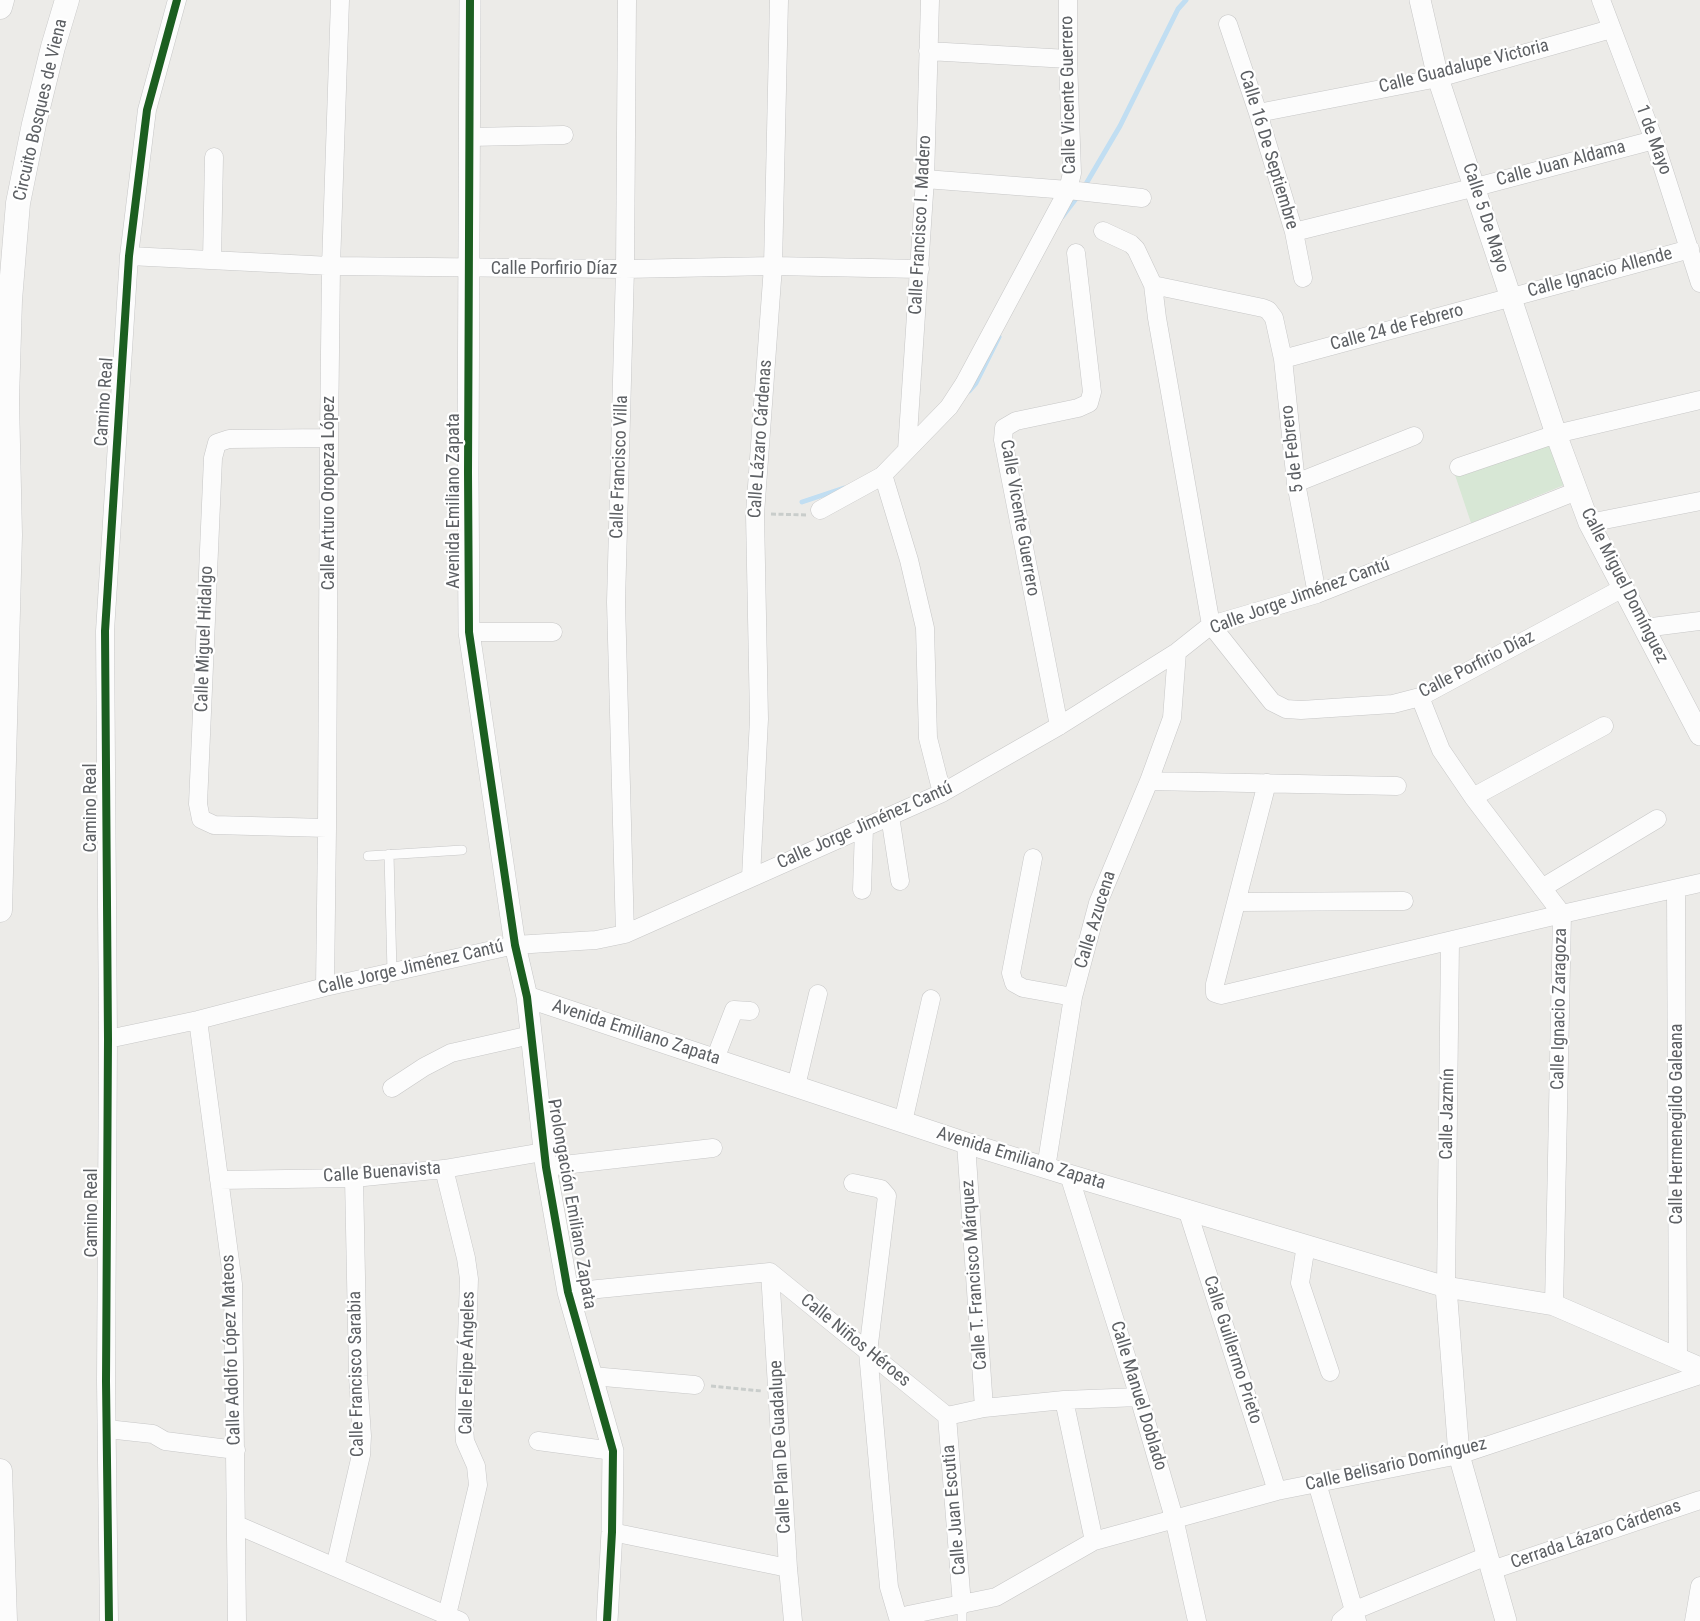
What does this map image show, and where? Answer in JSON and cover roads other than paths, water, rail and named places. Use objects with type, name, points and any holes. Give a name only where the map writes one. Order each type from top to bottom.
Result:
[{"type":"main road","points":[[0,7],[2,0]]},
{"type":"main road","name":"Circuito Bosques de Viena","points":[[0,910],[10,300],[18,203],[52,47],[66,0]]},
{"type":"main road","points":[[0,1471],[5,1621]]},
{"type":"street","name":"Camino Real","points":[[109,1621],[105,631],[129,256],[147,110],[177,0]]},
{"type":"street","name":"Calle Arturo Oropeza López","points":[[325,987],[328,438],[340,0]]},
{"type":"street","name":"Avenida Emiliano Zapata","points":[[470,0],[469,632],[515,945],[527,997],[966,1143],[1069,1175],[1446,1287],[1554,1305],[1700,1368]]},
{"type":"street","name":"Calle Francisco Villa","points":[[625,934],[616,602],[626,269],[627,0]]},
{"type":"street","name":"Calle Lázaro Cárdenas","points":[[752,877],[759,719],[755,514],[773,266],[779,0]]},
{"type":"street","name":"Calle Francisco I. Madero","points":[[907,450],[925,179],[930,0]]},
{"type":"street","name":"Calle Vicente Guerrero","points":[[820,510],[883,478],[949,406],[964,384],[1068,190],[1072,173],[1068,0]]},
{"type":"street","name":"Calle 5 De Mayo","points":[[1420,0],[1438,78],[1476,187],[1510,298],[1556,434]]},
{"type":"street","name":"1 de Mayo","points":[[1600,0],[1654,140],[1700,283]]},
{"type":"street","name":"Calle 16 De Septiembre","points":[[1228,24],[1258,113],[1294,232],[1303,278]]},
{"type":"street","name":"Calle Guadalupe Victoria","points":[[1258,113],[1438,78],[1611,28]]},
{"type":"street","points":[[928,51],[1068,59]]},
{"type":"street","points":[[470,137],[564,135]]},
{"type":"street","name":"Calle Juan Aldama","points":[[1294,232],[1654,140]]},
{"type":"street","points":[[212,260],[214,157]]},
{"type":"street","points":[[925,179],[1068,190],[1142,198]]},
{"type":"street","points":[[1103,231],[1131,244],[1136,249],[1153,285],[1157,318],[1211,625]]},
{"type":"street","name":"Calle Ignacio Allende","points":[[1510,298],[1690,249]]},
{"type":"street","name":"Calle Vicente Guerrero","points":[[1059,726],[1003,440],[1004,428],[1016,421],[1078,408],[1089,403],[1092,392],[1076,253]]},
{"type":"street","name":"Calle Porfirio Díaz","points":[[129,256],[332,266],[626,269],[773,266],[920,269]]},
{"type":"street","name":"5 de Febrero","points":[[1153,285],[1263,308],[1271,313],[1276,324],[1283,359],[1296,483],[1317,594]]},
{"type":"street","name":"Calle 24 de Febrero","points":[[1283,359],[1510,298]]},
{"type":"street","points":[[1459,468],[1556,434],[1700,400]]},
{"type":"street","name":"Calle Miguel Domínguez","points":[[1556,434],[1589,523],[1700,735]]},
{"type":"street","points":[[1296,483],[1414,436]]},
{"type":"street","name":"Calle Miguel Hidalgo","points":[[327,828],[214,825],[201,819],[198,804],[213,458],[217,443],[229,439],[328,438]]},
{"type":"street","points":[[883,478],[909,560],[925,628],[928,738],[942,793]]},
{"type":"street","name":"Calle Jorge Jiménez Cantú","points":[[108,1040],[198,1020],[325,987],[515,945],[596,940],[625,934],[942,793],[1059,726],[1177,652],[1211,625],[1317,594],[1577,491]]},
{"type":"street","points":[[1589,523],[1700,501]]},
{"type":"street","name":"Calle Porfirio Díaz","points":[[1211,625],[1272,702],[1286,709],[1301,710],[1393,704],[1420,697],[1623,588]]},
{"type":"street","points":[[1644,628],[1700,621]]},
{"type":"street","points":[[469,632],[553,632]]},
{"type":"street","name":"Calle Azucena","points":[[1046,1168],[1073,997],[1098,903],[1149,781],[1172,718],[1177,652]]},
{"type":"street","name":"Calle Ignacio Zaragoza","points":[[1420,697],[1441,750],[1473,796],[1562,914],[1554,1305]]},
{"type":"street","points":[[1473,796],[1604,726]]},
{"type":"street","points":[[1149,781],[1397,786]]},
{"type":"street","points":[[1267,783],[1215,984],[1215,993],[1222,995],[1700,883]]},
{"type":"street","points":[[890,816],[900,881]]},
{"type":"street","points":[[1542,888],[1658,819]]},
{"type":"street","points":[[862,890],[864,828]]},
{"type":"street","points":[[1033,858],[1011,973],[1012,978],[1014,983],[1023,988],[1073,997]]},
{"type":"street","name":"Calle Hermenegildo Galeana","points":[[1676,890],[1678,1358]]},
{"type":"street","points":[[1237,902],[1404,901]]},
{"type":"street","name":"Calle Jazmín","points":[[1446,1287],[1450,941]]},
{"type":"street","points":[[796,1086],[818,994]]},
{"type":"street","name":"Prolongación Emiliano Zapata","points":[[527,997],[545,1160],[568,1292],[613,1451],[612,1532],[607,1621]]},
{"type":"street","points":[[903,1122],[931,999]]},
{"type":"street","points":[[715,1059],[734,1010],[750,1011]]},
{"type":"street","name":"Calle Adolfo López Mateos","points":[[198,1020],[233,1284],[239,1620]]},
{"type":"street","points":[[392,1088],[424,1067],[451,1053],[531,1035]]},
{"type":"street","name":"Calle T. Francisco Márquez","points":[[966,1143],[984,1408]]},
{"type":"street","name":"Calle Buenavista","points":[[219,1180],[354,1178],[444,1168],[713,1148]]},
{"type":"street","name":"Calle Felipe Ángeles","points":[[237,1525],[454,1618],[478,1485],[476,1466],[465,1441],[464,1427],[469,1279],[466,1258],[444,1168]]},
{"type":"street","name":"Calle Manuel Doblado","points":[[1069,1175],[1139,1396],[1174,1518],[1196,1621]]},
{"type":"street","name":"Calle Francisco Sarabia","points":[[335,1567],[361,1454],[362,1436],[358,1376],[354,1178]]},
{"type":"street","points":[[853,1183],[877,1187],[882,1189],[887,1196],[868,1352],[889,1587],[899,1621]]},
{"type":"street","name":"Calle Guillermo Prieto","points":[[1188,1210],[1277,1491]]},
{"type":"street","points":[[1306,1245],[1300,1283],[1330,1372]]},
{"type":"street","points":[[568,1292],[770,1272]]},
{"type":"street","name":"Calle Niños Héroes","points":[[770,1272],[947,1416]]},
{"type":"street","name":"Calle Plan De Guadalupe","points":[[770,1272],[788,1568],[794,1621]]},
{"type":"street","points":[[1446,1287],[1459,1455],[1506,1621]]},
{"type":"street","name":"Calle Belisario Domínguez","points":[[899,1621],[908,1615],[962,1613],[996,1597],[1094,1541],[1277,1491],[1459,1455],[1700,1375]]},
{"type":"street","points":[[592,1376],[696,1385]]},
{"type":"street","points":[[947,1416],[984,1408],[1064,1400],[1139,1396]]},
{"type":"street","points":[[1064,1400],[1094,1541]]},
{"type":"street","name":"Calle Juan Escutia","points":[[947,1416],[962,1613]]},
{"type":"street","points":[[107,1429],[153,1434],[164,1441],[236,1450]]},
{"type":"street","points":[[538,1441],[613,1451]]},
{"type":"street","points":[[1317,1483],[1350,1618]]},
{"type":"street","name":"Cerrada Lázaro Cárdenas","points":[[1350,1618],[1489,1563],[1700,1500]]},
{"type":"street","points":[[612,1532],[788,1568]]},
{"type":"street","points":[[1694,1621],[1700,1586]]},
{"type":"lane","points":[[368,856],[462,850]]},
{"type":"lane","points":[[390,854],[392,972]]},
{"type":"waterway","points":[[1083,189],[1120,126],[1178,9],[1186,0]]},
{"type":"waterway","points":[[1062,217],[1078,196]]},
{"type":"waterway","points":[[969,391],[976,383],[999,337]]},
{"type":"waterway","points":[[802,502],[844,488]]}]
